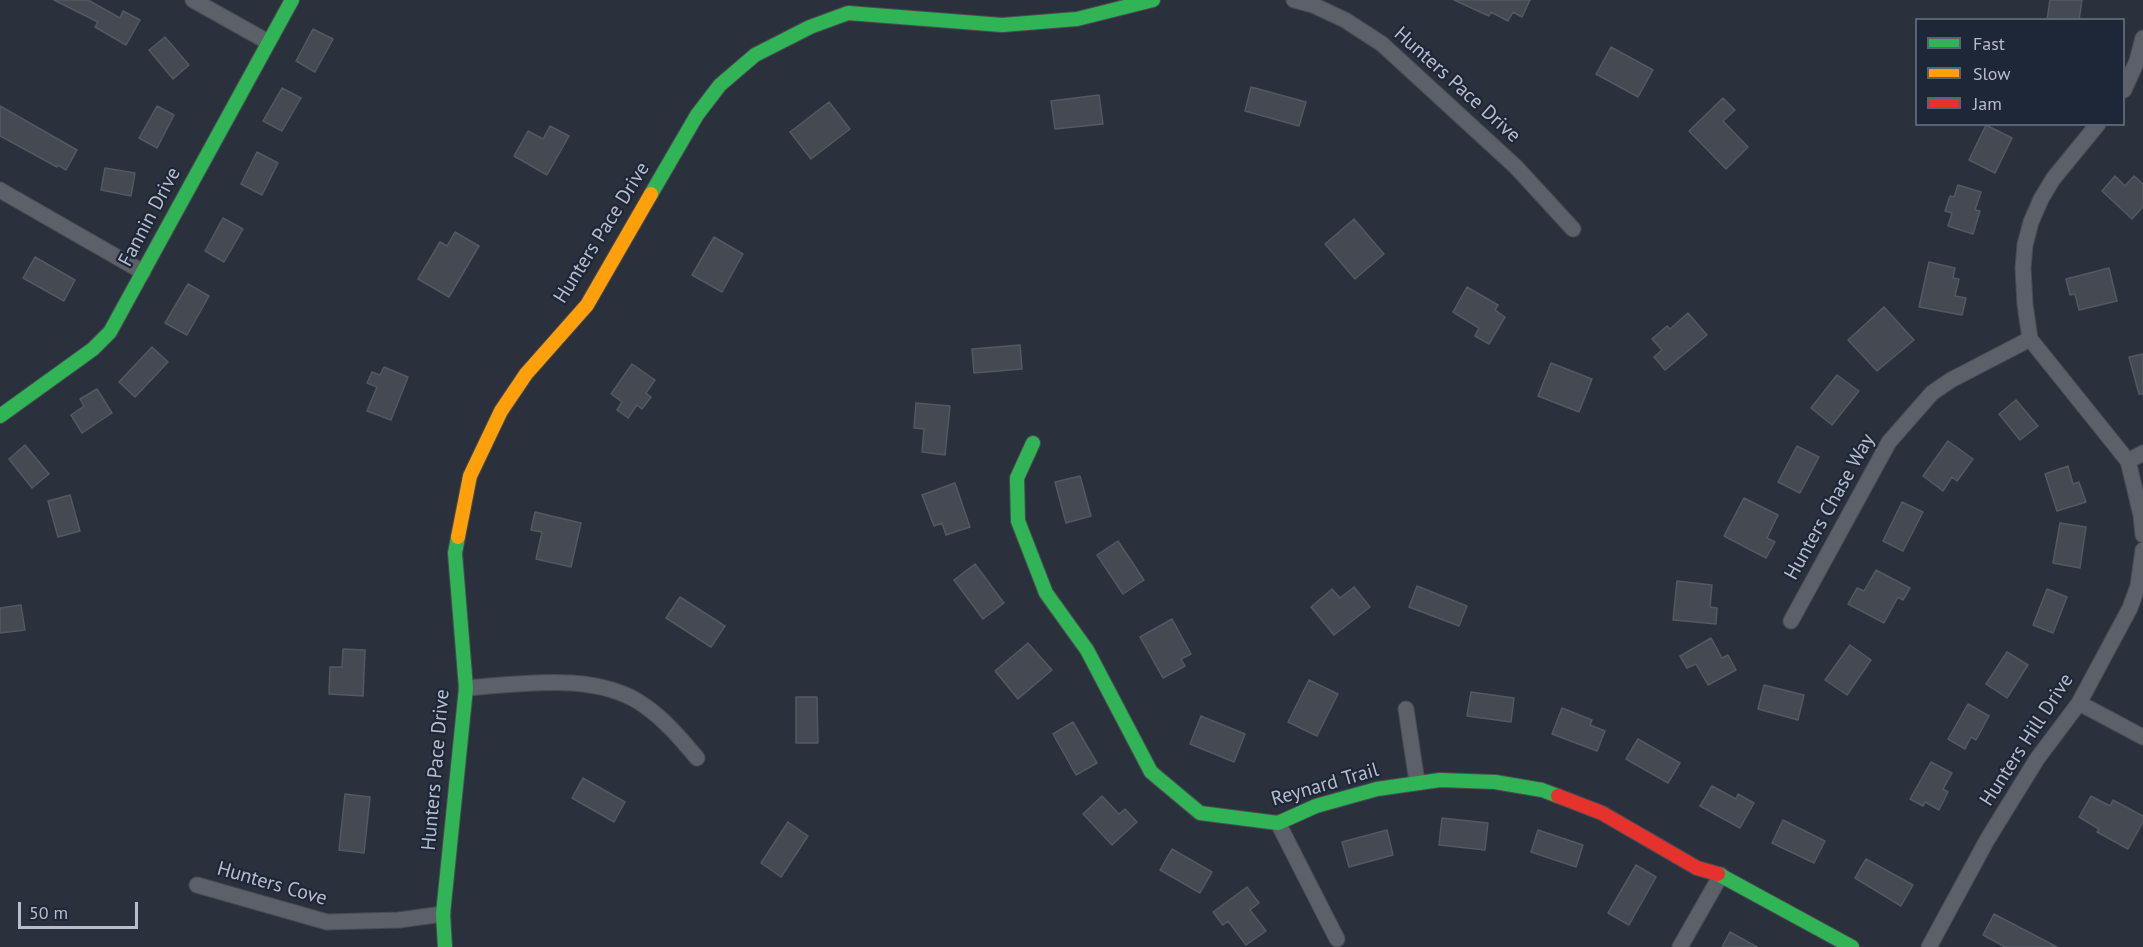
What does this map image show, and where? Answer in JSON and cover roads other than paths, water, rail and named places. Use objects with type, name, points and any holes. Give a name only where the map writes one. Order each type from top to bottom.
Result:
[{"type":"street","points":[[193,0],[268,42]]},
{"type":"street","name":"Fannin Drive","points":[[0,416],[93,349],[110,332],[292,0]]},
{"type":"street","name":"Hunters Pace Drive","points":[[446,947],[443,914],[466,688],[455,553],[470,476],[501,411],[525,374],[587,305],[697,115],[720,85],[755,55],[810,27],[848,12],[1002,25],[1077,19],[1153,0]]},
{"type":"street","name":"Hunters Pace Drive","points":[[1294,0],[1313,5],[1345,20],[1382,44],[1516,167],[1573,229]]},
{"type":"street","points":[[2125,88],[2137,61],[2143,38]]},
{"type":"street","points":[[2096,126],[2053,179],[2031,222],[2025,245],[2023,268],[2030,339],[2128,461],[2141,515],[2143,535]]},
{"type":"street","points":[[0,190],[143,272]]},
{"type":"street","name":"Hunters Chase Way","points":[[1791,621],[1889,442],[1932,393],[1951,380],[2030,339]]},
{"type":"street","name":"Reynard Trail","points":[[1032,443],[1017,478],[1018,521],[1046,593],[1087,650],[1150,772],[1200,813],[1278,823],[1316,806],[1377,789],[1440,780],[1495,782],[1542,790],[1602,813],[1697,868],[1721,875],[1852,947]]},
{"type":"street","points":[[2128,461],[2143,453]]},
{"type":"street","name":"Hunters Hill Drive","points":[[1929,947],[1987,840],[2037,759],[2079,703],[2130,608],[2138,586],[2143,550]]},
{"type":"street","points":[[466,688],[546,683],[597,685],[615,690],[644,705],[670,726],[697,758]]},
{"type":"street","points":[[2079,703],[2143,737]]},
{"type":"street","points":[[1406,708],[1417,783]]},
{"type":"street","points":[[1278,823],[1337,939]]},
{"type":"street","points":[[1680,947],[1721,875]]},
{"type":"street","name":"Hunters Cove","points":[[197,885],[327,922],[399,920],[443,914]]}]
